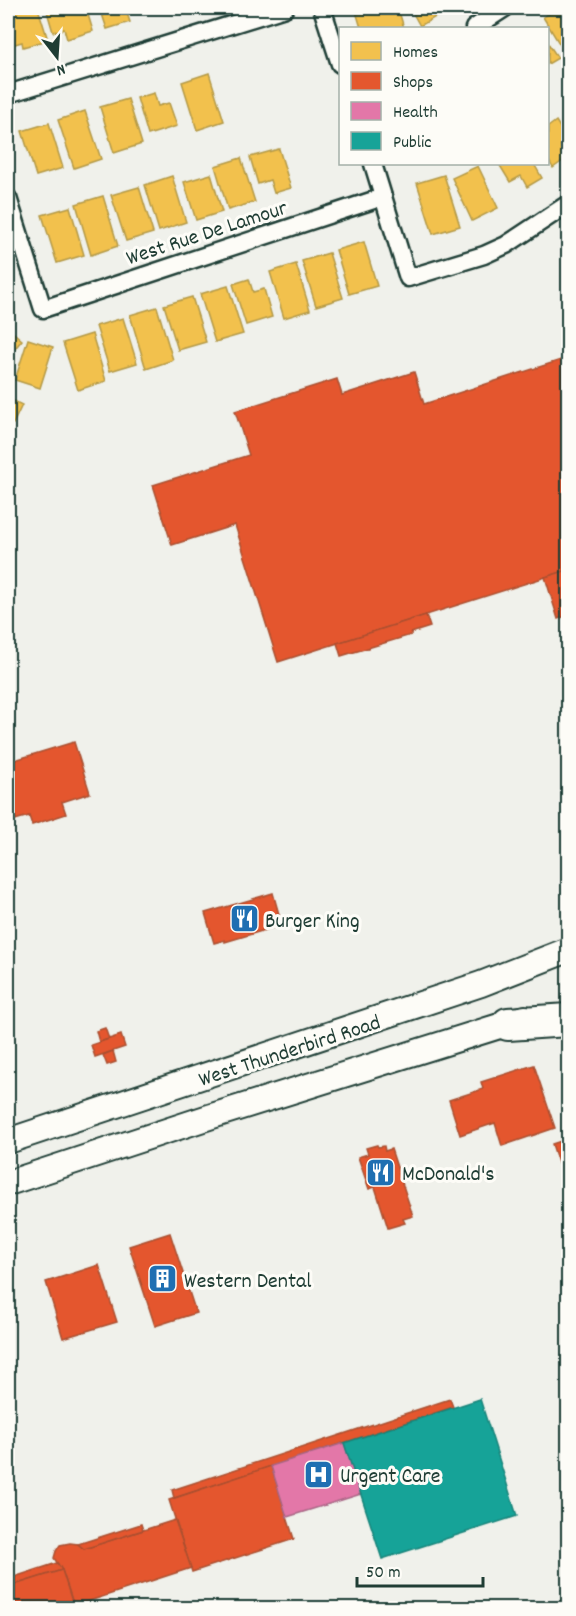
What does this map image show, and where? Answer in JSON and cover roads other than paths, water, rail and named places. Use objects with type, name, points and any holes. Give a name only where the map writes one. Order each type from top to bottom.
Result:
[{"type":"highway","points":[[508,1024],[568,1020]]},
{"type":"main road","name":"West Thunderbird Road","points":[[8,1141],[481,984],[568,951]]},
{"type":"main road","name":"West Thunderbird Road","points":[[8,1183],[568,1005]]},
{"type":"street","points":[[8,94],[285,8]]},
{"type":"street","points":[[322,8],[339,61]]},
{"type":"street","points":[[476,27],[506,8]]},
{"type":"street","points":[[373,165],[408,278],[484,255],[506,245],[568,204]]},
{"type":"street","name":"West Rue De Lamour","points":[[8,198],[43,309],[383,197]]},
{"type":"waterway","points":[[562,1608],[568,1574]]},
{"type":"place","name":"Burger King","points":[[244,919]]},
{"type":"place","name":"McDonald's","points":[[381,1172]]},
{"type":"place","name":"Western Dental","points":[[163,1279]]},
{"type":"place","name":"Urgent Care","points":[[319,1474]]}]
